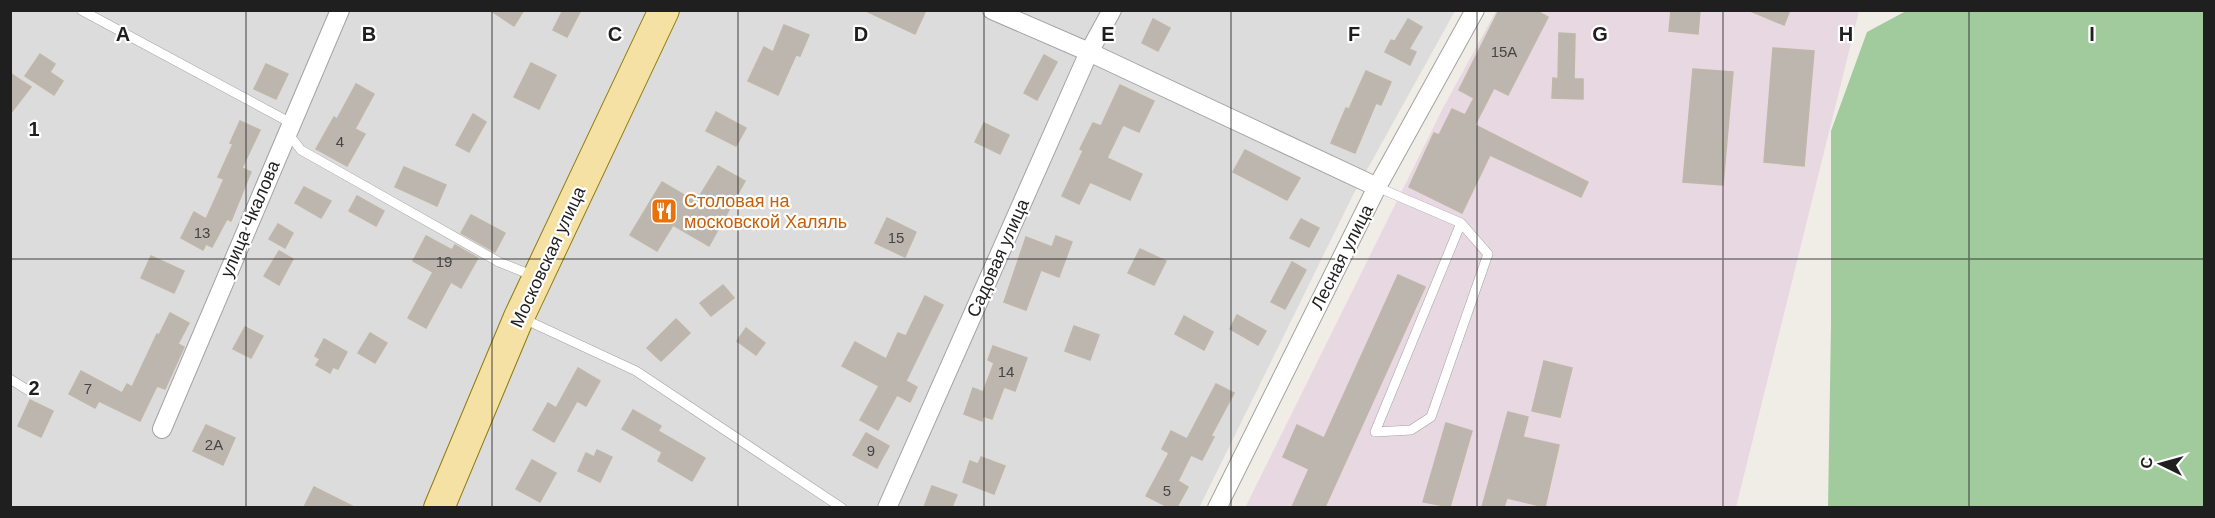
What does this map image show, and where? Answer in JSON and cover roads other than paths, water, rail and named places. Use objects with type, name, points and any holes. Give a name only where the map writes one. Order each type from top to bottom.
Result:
[{"type":"main road","name":"Московская улица","points":[[439,507],[519,317],[664,10]]},
{"type":"street","name":"улица Чкалова","points":[[162,429],[340,10]]},
{"type":"street","points":[[992,10],[1089,52],[1377,187]]},
{"type":"street","name":"Садовая улица","points":[[887,507],[1089,52],[1112,10]]},
{"type":"street","name":"Лесная улица","points":[[1216,507],[1377,187],[1475,10]]},
{"type":"lane","points":[[81,10],[289,127],[301,150],[499,262],[538,278]]},
{"type":"lane","points":[[1377,187],[1461,223],[1488,254],[1431,417],[1411,430],[1375,432],[1461,223]]},
{"type":"lane","points":[[519,317],[554,331],[636,371],[842,507]]},
{"type":"lane","points":[[10,379],[29,391]]},
{"type":"place","name":"Столовая на московской Халяль","points":[[664,211]]}]
